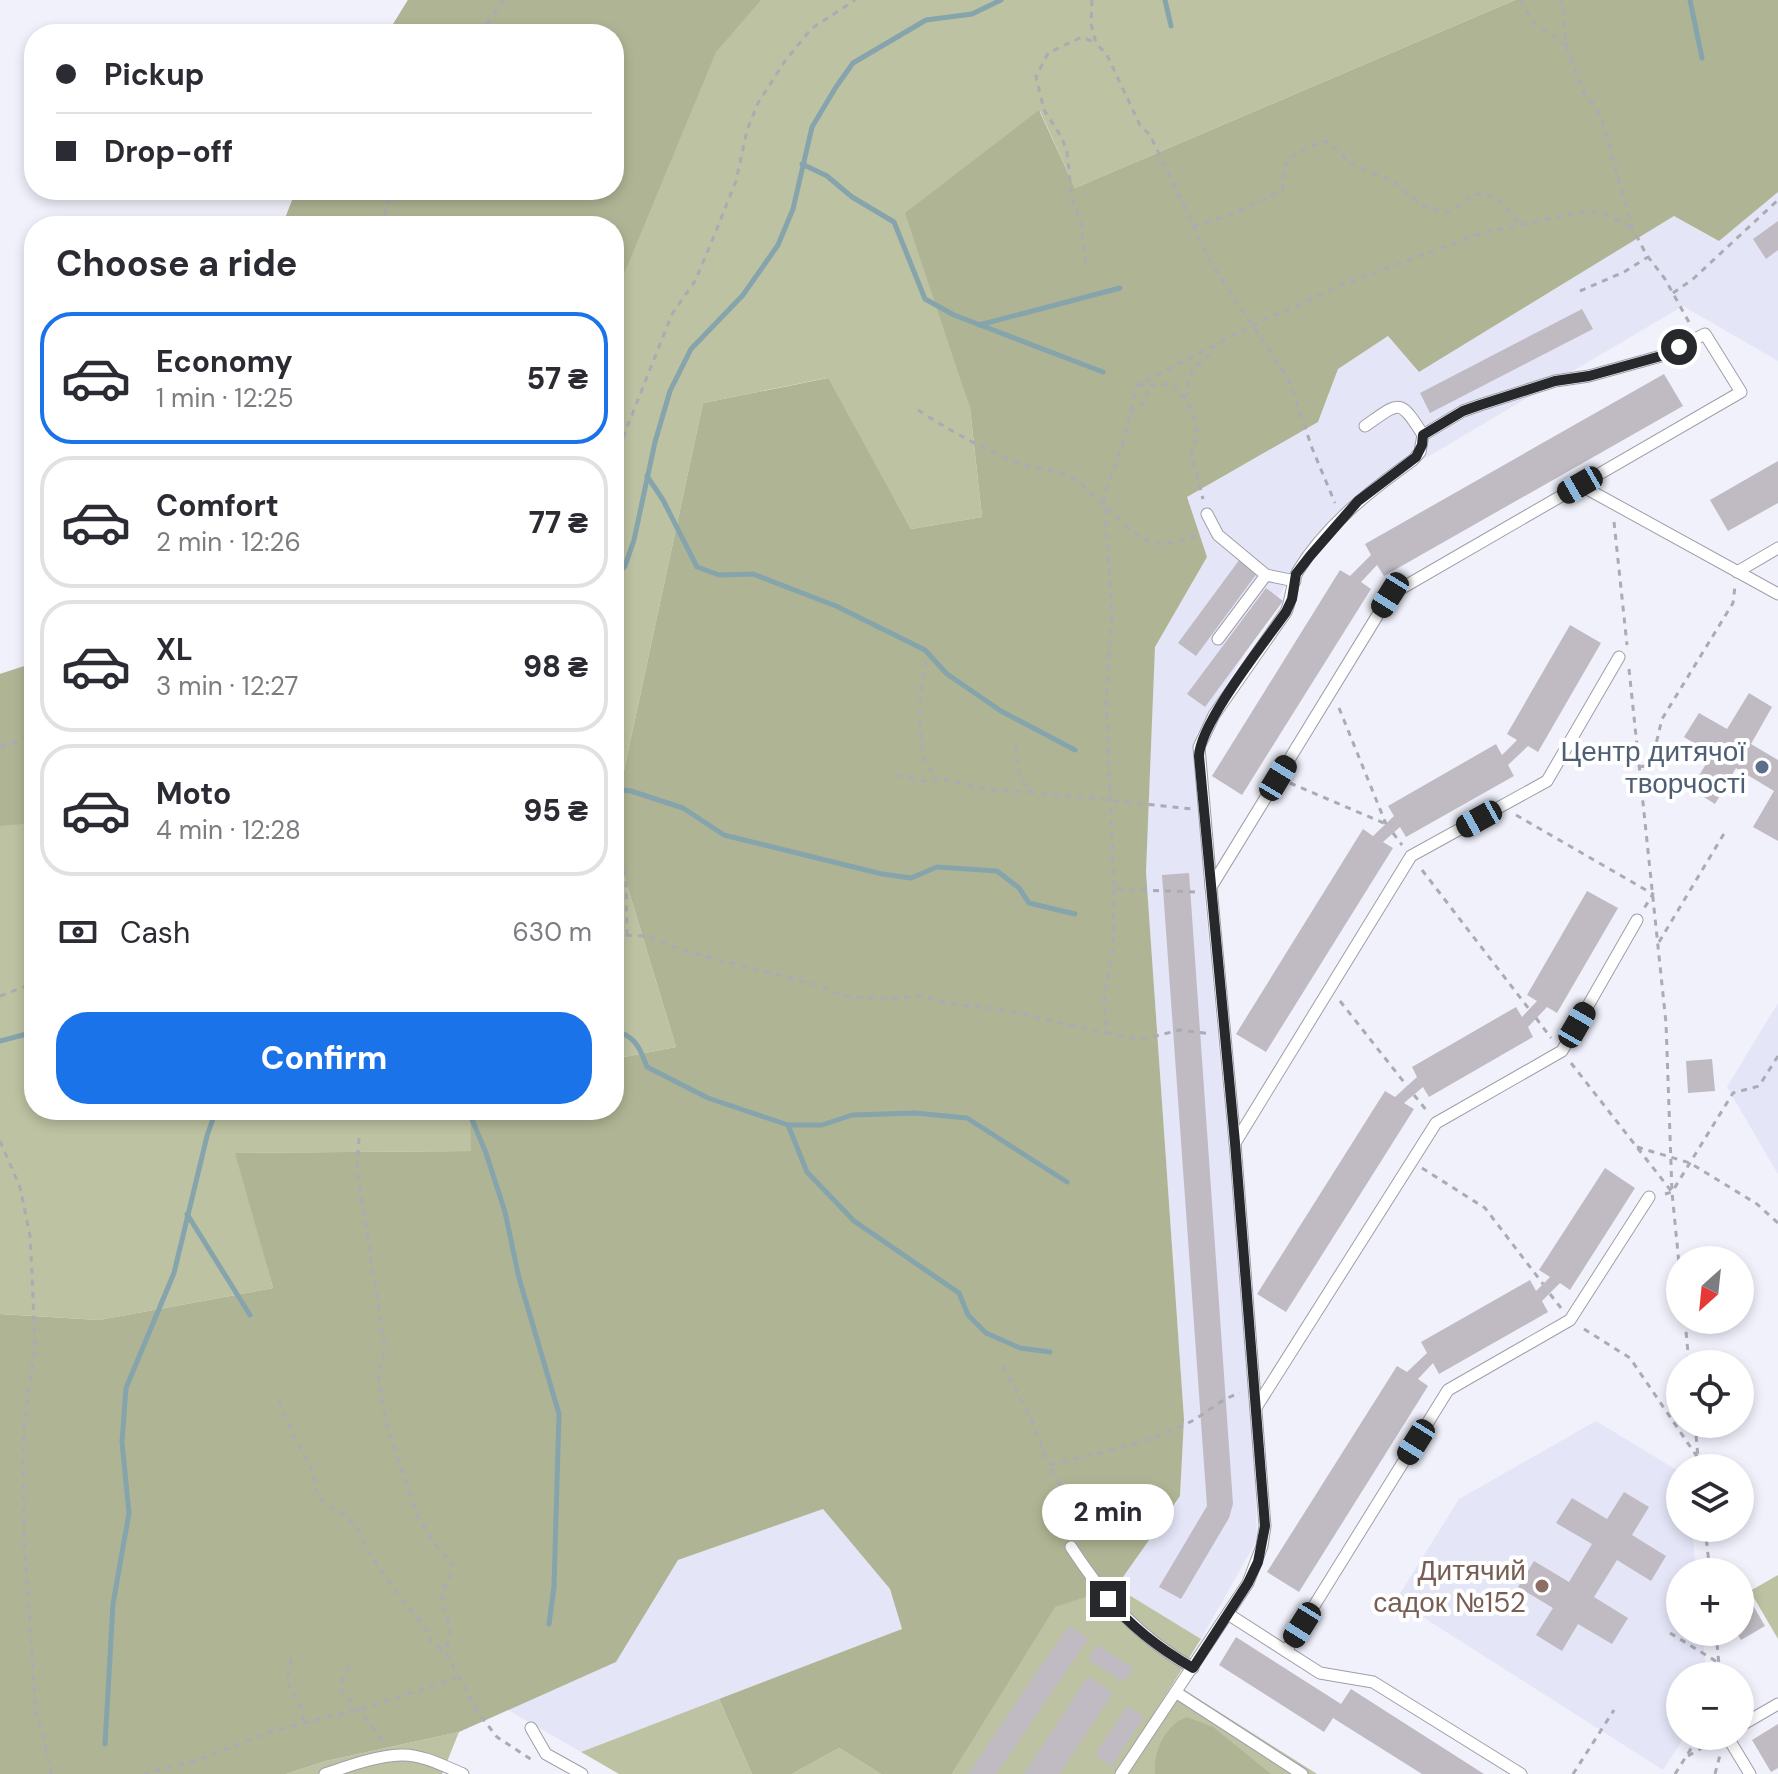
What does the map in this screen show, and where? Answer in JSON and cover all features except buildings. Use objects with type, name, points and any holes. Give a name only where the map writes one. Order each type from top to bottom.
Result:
[{"type":"lane","points":[[1212,890],[1390,595],[1741,392],[1705,334],[1661,356],[1589,376],[1555,381],[1463,411],[1423,435]]},
{"type":"lane","points":[[1121,1774],[1248,1583],[1262,1546],[1265,1526],[1235,1143],[1199,756],[1203,737],[1214,715],[1286,612],[1292,599],[1296,574],[1358,501],[1420,452],[1423,435],[1401,406],[1394,407],[1365,426]]},
{"type":"lane","points":[[1580,485],[1778,594]]},
{"type":"lane","points":[[1207,514],[1218,535],[1266,575],[1295,581]]},
{"type":"lane","points":[[1737,572],[1778,548]]},
{"type":"lane","points":[[1218,639],[1266,575]]},
{"type":"lane","points":[[1235,1143],[1411,856],[1547,781],[1624,658]]},
{"type":"lane","points":[[1257,1407],[1436,1123],[1562,1051],[1637,920]]},
{"type":"lane","points":[[1286,1651],[1448,1390],[1570,1320],[1649,1197]]},
{"type":"lane","points":[[1071,1547],[1093,1581],[1123,1616],[1165,1652],[1193,1668]]},
{"type":"lane","points":[[1228,1614],[1320,1673],[1373,1682],[1521,1774]]},
{"type":"lane","points":[[1177,1693],[1302,1774]]},
{"type":"lane","points":[[1754,1718],[1778,1704]]},
{"type":"lane","points":[[531,1728],[546,1754],[582,1774]]},
{"type":"lane","points":[[1734,1750],[1750,1774]]},
{"type":"lane","points":[[325,1774],[394,1756],[415,1756],[463,1774]]},
{"type":"path","points":[[487,24],[504,0]]},
{"type":"path","points":[[624,435],[672,314],[695,281],[712,241],[736,181],[747,130],[762,95],[811,29],[855,0]]},
{"type":"path","points":[[1092,0],[1091,24],[1096,43]]},
{"type":"path","points":[[1520,0],[1534,23],[1566,45]]},
{"type":"path","points":[[1560,0],[1566,17],[1566,45],[1584,93],[1602,120],[1632,227],[1697,338]]},
{"type":"path","points":[[1086,263],[1080,219],[1072,200],[1067,152],[1044,110],[1036,77],[1048,53],[1082,37],[1096,43],[1107,55],[1140,125],[1150,135],[1211,263],[1289,380],[1312,448],[1342,517]]},
{"type":"path","points":[[1193,226],[1245,210],[1279,192],[1283,188],[1283,170],[1290,157],[1322,141],[1329,142],[1351,164],[1393,181],[1424,207],[1452,212],[1471,196],[1485,194],[1500,201],[1520,225]]},
{"type":"path","points":[[1673,293],[1714,261],[1778,200]]},
{"type":"path","points":[[1107,1033],[1104,1000],[1113,948],[1114,889],[1106,699],[1112,615],[1104,496],[1123,443],[1137,385],[1341,285],[1479,234],[1580,212],[1599,212],[1632,227]]},
{"type":"path","points":[[1580,291],[1624,272],[1648,257]]},
{"type":"path","points":[[1185,398],[1189,391],[1187,380],[1194,367],[1213,352],[1214,345]]},
{"type":"path","points":[[1137,385],[1173,384],[1185,398],[1196,423],[1197,435],[1191,453],[1207,514]]},
{"type":"path","points":[[1130,412],[1144,405],[1147,385]]},
{"type":"path","points":[[918,410],[956,434],[1019,463],[1060,473],[1074,480],[1131,532],[1164,545],[1215,530]]},
{"type":"path","points":[[1612,503],[1626,644]]},
{"type":"path","points":[[1639,767],[1651,765],[1662,719],[1733,603],[1737,572]]},
{"type":"path","points":[[1624,658],[1639,767],[1666,1023],[1670,1157],[1677,1246]]},
{"type":"path","points":[[926,661],[920,699],[921,732],[924,760],[933,769],[935,779]]},
{"type":"path","points":[[1278,778],[1386,824],[1332,689]]},
{"type":"path","points":[[0,747],[24,739]]},
{"type":"path","points":[[1016,746],[1016,767],[1023,784],[1031,792]]},
{"type":"path","points":[[897,775],[992,790],[1204,810]]},
{"type":"path","points":[[1502,806],[1653,894]]},
{"type":"path","points":[[1658,944],[1725,832]]},
{"type":"path","points":[[1393,833],[1529,1009]]},
{"type":"path","points":[[624,872],[627,936]]},
{"type":"path","points":[[1114,889],[1212,890]]},
{"type":"path","points":[[624,936],[648,936],[681,950],[821,986],[843,996],[889,999],[919,996],[998,1009],[1139,1040],[1180,1030],[1225,1035]]},
{"type":"path","points":[[0,996],[24,987]]},
{"type":"path","points":[[1329,988],[1407,1086]]},
{"type":"path","points":[[1536,1018],[1672,1192]]},
{"type":"path","points":[[1672,1192],[1733,1093],[1759,1086],[1778,1056]]},
{"type":"path","points":[[1414,1095],[1436,1123]]},
{"type":"path","points":[[359,1138],[357,1169],[385,1348],[378,1374],[387,1427],[418,1517],[453,1564],[450,1578],[441,1593],[450,1628],[446,1653]]},
{"type":"path","points":[[0,1141],[20,1187],[30,1236],[35,1347],[24,1424],[24,1536],[36,1714],[51,1774]]},
{"type":"path","points":[[1637,1147],[1690,1163],[1757,1204],[1778,1223]]},
{"type":"path","points":[[1412,1162],[1485,1208],[1543,1284]]},
{"type":"path","points":[[1570,1320],[1630,1358],[1695,1454]]},
{"type":"path","points":[[1003,1366],[1060,1485],[1071,1547]]},
{"type":"path","points":[[1049,1465],[1086,1458],[1169,1431],[1192,1421],[1231,1395],[1256,1393]]},
{"type":"path","points":[[279,1400],[313,1472],[318,1497],[347,1516],[361,1534],[367,1550],[425,1627],[431,1642],[446,1653],[457,1678],[497,1737],[538,1764]]},
{"type":"path","points":[[1691,1646],[1717,1662]]},
{"type":"path","points":[[291,1659],[287,1682],[299,1702],[304,1723]]},
{"type":"path","points":[[349,1666],[342,1681],[342,1690],[394,1756]]},
{"type":"path","points":[[143,1774],[195,1761],[272,1731],[357,1710],[457,1678]]},
{"type":"path","points":[[1573,1774],[1614,1710]]},
{"type":"path","points":[[1675,1774],[1690,1750]]},
{"type":"path","points":[[1685,1758],[1700,1750]]},
{"type":"shaded area","points":[[1778,192],[1778,361],[1683,306],[1363,495],[1315,536],[1196,735],[1209,881],[1204,891],[1253,1407],[1257,1540],[1201,1639],[1116,1587],[1180,1496],[1184,1419],[1146,872],[1155,647],[1207,557],[1186,497],[1318,422],[1338,369],[1388,336],[1419,372],[1674,216],[1719,241]]},
{"type":"shaded area","points":[[1778,1003],[1778,1174],[1727,1087]]},
{"type":"shaded area","name":"Дитячий садок №152","points":[[1596,1421],[1666,1464],[1666,1542],[1693,1542],[1695,1558],[1666,1558],[1666,1646],[1704,1646],[1705,1662],[1666,1662],[1666,1750],[1676,1750],[1663,1770],[1396,1600],[1459,1499]]},
{"type":"shaded area","points":[[823,1509],[890,1589],[902,1630],[581,1752],[508,1710],[616,1662],[678,1560]]},
{"type":"green space","points":[[408,0],[1515,0],[1075,188],[1040,111],[944,323],[970,408],[982,517],[911,529],[827,378],[703,403],[624,770],[624,216],[287,216],[292,200],[624,200],[624,24],[393,24]]},
{"type":"green space","points":[[408,0],[761,0],[716,52],[624,274],[624,216],[286,216],[292,200],[624,200],[624,24],[393,24]]},
{"type":"green space","points":[[1515,0],[1778,0],[1778,192],[1719,241],[1674,216],[1419,372],[1388,336],[1338,369],[1318,422],[1187,497],[1207,557],[1155,647],[1146,872],[1184,1419],[1180,1496],[1116,1587],[1055,1607],[952,1774],[881,1774],[839,1748],[792,1774],[752,1774],[719,1699],[902,1629],[890,1589],[823,1509],[678,1560],[616,1662],[459,1732],[326,1761],[286,1774],[0,1774],[0,1314],[99,1320],[273,1288],[235,1153],[471,1151],[470,1120],[624,1120],[624,1057],[676,1047],[624,875],[624,770],[703,403],[828,378],[911,529],[982,517],[970,408],[905,213],[1039,110],[1075,188]]},
{"type":"green space","points":[[24,666],[24,1120],[470,1120],[472,1151],[236,1153],[273,1288],[99,1320],[0,1314],[0,674]]},
{"type":"green space","points":[[24,666],[24,824],[0,826],[0,674]]},
{"type":"green space","points":[[624,875],[676,1047],[624,1057]]},
{"type":"green space","points":[[1778,1575],[1778,1639],[1754,1598],[1754,1589]]},
{"type":"green space","points":[[1116,1587],[1201,1639],[1116,1774],[952,1774],[1055,1606]]},
{"type":"green space","points":[[1180,1687],[1317,1774],[1126,1774]]},
{"type":"green space","points":[[719,1699],[752,1774],[619,1774],[581,1752]]},
{"type":"green space","points":[[1187,1717],[1213,1727],[1271,1774],[1155,1774],[1156,1757],[1162,1740],[1172,1726]]},
{"type":"green space","points":[[459,1732],[442,1774],[286,1774],[326,1761]]},
{"type":"green space","points":[[839,1748],[881,1774],[792,1774]]},
{"type":"waterway","points":[[624,567],[634,540],[655,442],[670,391],[691,349],[743,295],[778,245],[793,209],[812,127],[836,87],[853,63],[926,20],[972,14],[1001,0]]},
{"type":"waterway","points":[[1165,0],[1171,26]]},
{"type":"waterway","points":[[1690,0],[1702,58]]},
{"type":"waterway","points":[[802,164],[827,176],[852,197],[894,222],[925,299],[954,315],[1103,372]]},
{"type":"waterway","points":[[979,325],[1120,288]]},
{"type":"waterway","points":[[647,476],[663,500],[697,567],[719,575],[753,574],[836,606],[925,650],[947,674],[1001,711],[1075,750]]},
{"type":"waterway","points":[[624,790],[683,808],[724,835],[882,874],[911,878],[937,867],[997,871],[1019,888],[1029,903],[1075,914]]},
{"type":"waterway","points":[[0,1041],[24,1035]]},
{"type":"waterway","points":[[624,1035],[636,1043],[647,1067],[708,1098],[788,1125],[807,1172],[854,1221],[959,1293],[968,1315],[986,1333],[1020,1348],[1050,1352]]},
{"type":"waterway","points":[[788,1125],[822,1125],[852,1115],[915,1113],[967,1118],[1067,1182]]},
{"type":"waterway","points":[[105,1744],[113,1604],[129,1513],[122,1442],[126,1388],[174,1273],[213,1120]]},
{"type":"waterway","points":[[472,1120],[505,1212],[519,1278],[559,1414],[554,1587],[549,1624]]},
{"type":"waterway","points":[[187,1214],[250,1315]]},
{"type":"place","name":"Центр дитячої творчості","points":[[1762,767]]},
{"type":"place","name":"Дитячий садок №152","points":[[1542,1586]]},
{"type":"route","points":[[1108,1599],[1144,1635],[1193,1668],[1248,1583],[1258,1562],[1265,1526],[1235,1143],[1199,756],[1203,737],[1214,715],[1286,612],[1292,599],[1296,574],[1358,501],[1416,457],[1423,435],[1463,411],[1480,405],[1555,381],[1589,376],[1661,356],[1679,347]]}]
